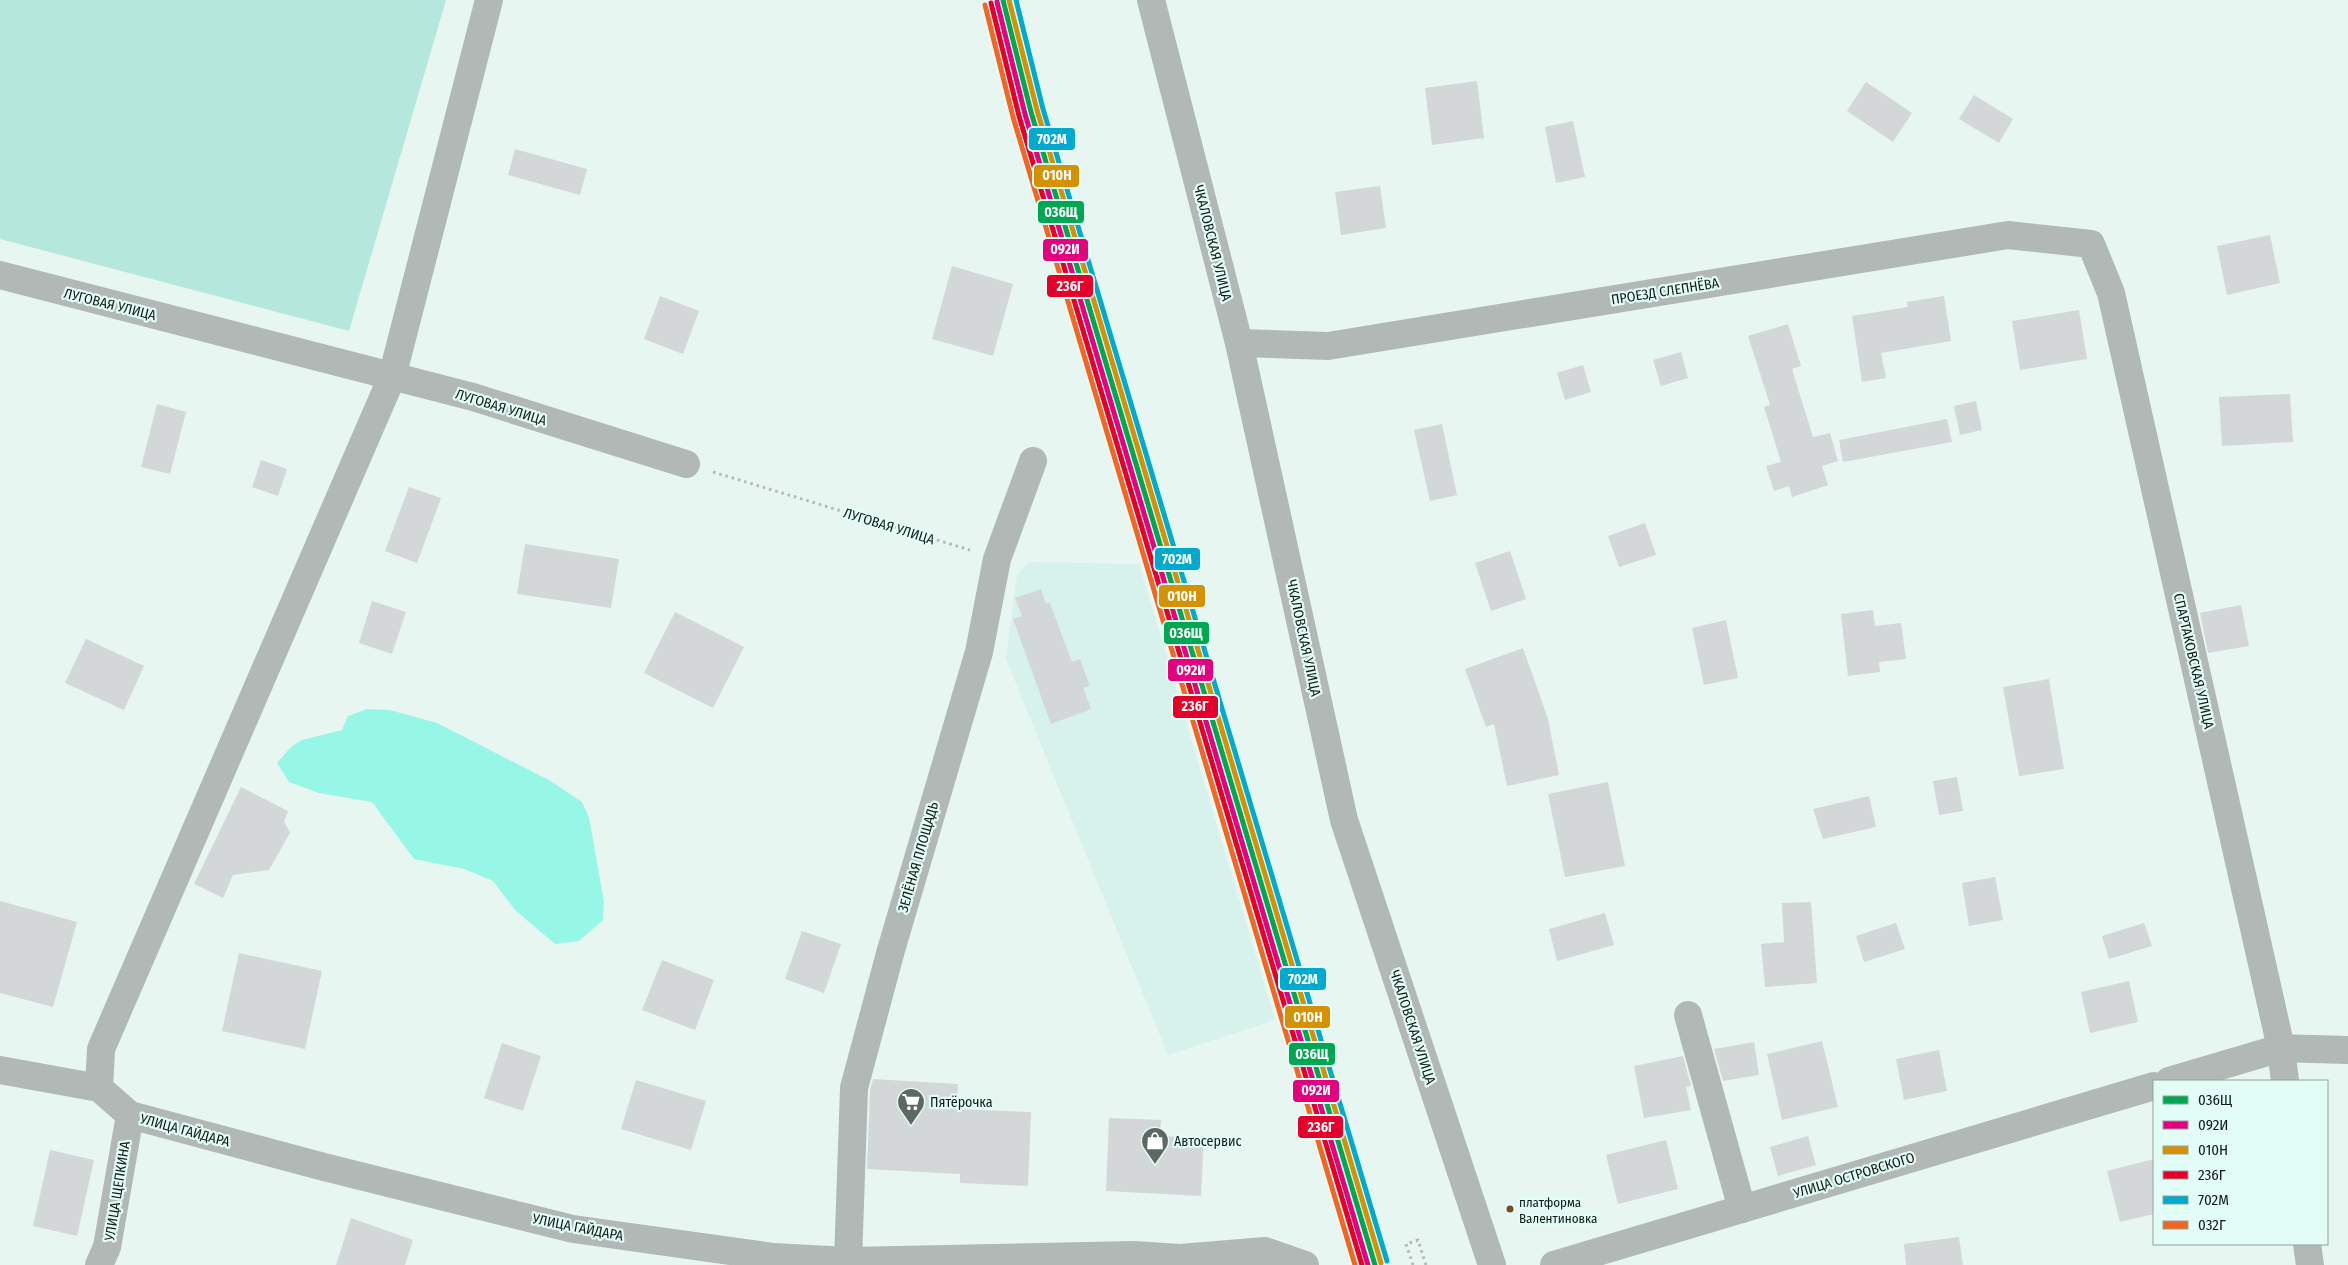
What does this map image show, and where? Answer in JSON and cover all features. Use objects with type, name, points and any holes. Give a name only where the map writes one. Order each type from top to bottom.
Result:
[{"type":"street","points":[[0,1070],[99,1088],[101,1049],[392,377],[489,0]]},
{"type":"street","name":"ЧКАЛОВСКАЯ УЛИЦА","points":[[1151,0],[1239,343],[1344,820],[1492,1265]]},
{"type":"street","name":"ПРОЕЗД СЛЕПНЁВА","points":[[1239,343],[1328,346],[2008,235],[2091,244]]},
{"type":"street","name":"СПАРТАКОВСКАЯ УЛИЦА","points":[[2091,244],[2111,293],[2281,1048],[2286,1080]]},
{"type":"street","name":"ЛУГОВАЯ УЛИЦА","points":[[0,276],[473,398],[686,464]]},
{"type":"street","name":"ЗЕЛЁНАЯ ПЛОЩАДЬ","points":[[848,1261],[854,1088],[891,950],[979,652],[997,559],[1033,461]]},
{"type":"street","points":[[1688,1014],[1742,1209]]},
{"type":"street","points":[[2172,1080],[2281,1048],[2348,1050]]},
{"type":"street","name":"УЛИЦА ОСТРОВСКОГО","points":[[1554,1265],[2153,1086]]},
{"type":"street","name":"УЛИЦА ГАЙДАРА","points":[[99,1088],[130,1115],[324,1167],[573,1229],[773,1257],[848,1261],[1134,1255],[1185,1262],[1265,1252],[1305,1265]]},
{"type":"street","name":"УЛИЦА ЩЕПКИНА","points":[[99,1265],[107,1247],[130,1115]]},
{"type":"street","points":[[2307,1245],[2310,1265]]},
{"type":"path","name":"ЛУГОВАЯ УЛИЦА","points":[[686,464],[997,559]]},
{"type":"path","points":[[1413,1265],[1406,1244],[1418,1240],[1426,1265]]},
{"type":"shaded area","points":[[0,0],[446,0],[349,331],[0,239]]},
{"type":"shaded area","points":[[1029,562],[1139,564],[1275,1020],[1168,1055],[1006,659],[1017,576]]},
{"type":"shaded area","points":[[367,709],[390,710],[437,723],[549,780],[582,802],[589,817],[604,902],[603,920],[579,941],[555,944],[516,911],[493,881],[464,869],[414,859],[372,802],[319,793],[289,782],[277,763],[292,746],[302,740],[342,730],[348,716]]},
{"type":"building","points":[[1477,81],[1484,138],[1432,145],[1425,88]]},
{"type":"building","points":[[1866,82],[1912,113],[1893,142],[1847,111]]},
{"type":"building","points":[[1974,95],[2013,119],[1999,143],[1959,119]]},
{"type":"building","points":[[1573,121],[1585,177],[1556,183],[1545,127]]},
{"type":"building","points":[[515,149],[587,169],[580,195],[508,175]]},
{"type":"building","points":[[1380,186],[1386,228],[1341,235],[1335,192]]},
{"type":"building","points":[[2270,235],[2280,283],[2227,295],[2217,246]]},
{"type":"building","points":[[952,266],[1013,284],[993,356],[932,339]]},
{"type":"building","points":[[660,296],[699,311],[683,354],[644,339]]},
{"type":"building","points":[[1944,296],[1951,341],[1881,353],[1886,378],[1862,382],[1852,316],[1908,307],[1907,302]]},
{"type":"building","points":[[2079,310],[2087,359],[2020,370],[2012,321]]},
{"type":"building","points":[[1788,324],[1801,366],[1792,369],[1813,437],[1830,433],[1838,461],[1822,466],[1828,485],[1792,497],[1789,486],[1774,491],[1766,466],[1781,462],[1764,407],[1770,405],[1748,336]]},
{"type":"building","points":[[1681,352],[1688,378],[1661,386],[1653,360]]},
{"type":"building","points":[[1583,365],[1591,392],[1565,400],[1557,373]]},
{"type":"building","points":[[2290,394],[2293,442],[2222,446],[2219,397]]},
{"type":"building","points":[[1976,401],[1982,430],[1960,435],[1954,406]]},
{"type":"building","points":[[157,404],[186,412],[170,474],[141,467]]},
{"type":"building","points":[[1947,419],[1952,442],[1843,462],[1839,440]]},
{"type":"building","points":[[1442,424],[1457,495],[1430,501],[1414,430]]},
{"type":"building","points":[[261,460],[287,469],[278,496],[252,487]]},
{"type":"building","points":[[409,487],[441,498],[417,563],[385,551]]},
{"type":"building","points":[[1645,523],[1656,555],[1619,567],[1608,536]]},
{"type":"building","points":[[525,544],[619,559],[611,608],[517,594]]},
{"type":"building","points":[[1510,551],[1526,599],[1491,611],[1475,563]]},
{"type":"building","points":[[1041,589],[1046,604],[1050,603],[1072,662],[1080,659],[1090,686],[1083,688],[1091,709],[1051,724],[1013,619],[1022,616],[1015,598]]},
{"type":"building","points":[[372,601],[406,612],[392,654],[359,643]]},
{"type":"building","points":[[2241,605],[2249,646],[2208,653],[2200,613]]},
{"type":"building","points":[[1873,610],[1875,626],[1901,623],[1906,659],[1879,662],[1880,672],[1848,676],[1841,614]]},
{"type":"building","points":[[675,612],[744,647],[713,708],[644,673]]},
{"type":"building","points":[[1726,620],[1738,678],[1704,685],[1692,628]]},
{"type":"building","points":[[86,639],[144,666],[124,710],[65,683]]},
{"type":"building","points":[[1523,648],[1548,719],[1559,775],[1507,786],[1494,724],[1486,727],[1465,669]]},
{"type":"building","points":[[2049,679],[2064,769],[2019,776],[2003,687]]},
{"type":"building","points":[[1957,777],[1963,811],[1939,815],[1933,781]]},
{"type":"building","points":[[1608,782],[1625,866],[1565,877],[1548,794]]},
{"type":"building","points":[[241,787],[288,811],[284,821],[290,833],[269,870],[233,875],[223,898],[194,884]]},
{"type":"building","points":[[1869,796],[1876,827],[1823,839],[1813,809]]},
{"type":"building","points":[[1995,877],[2003,920],[1969,926],[1962,883]]},
{"type":"building","points":[[0,901],[77,922],[53,1007],[0,993]]},
{"type":"building","points":[[1811,902],[1817,983],[1765,987],[1761,944],[1784,942],[1782,903]]},
{"type":"building","points":[[1605,913],[1614,945],[1557,961],[1549,929]]},
{"type":"building","points":[[1896,923],[1905,949],[1864,962],[1856,936]]},
{"type":"building","points":[[2144,923],[2152,946],[2109,959],[2102,936]]},
{"type":"building","points":[[802,931],[841,944],[824,993],[785,979]]},
{"type":"building","points":[[239,953],[322,971],[305,1049],[222,1031]]},
{"type":"building","points":[[662,960],[714,980],[695,1030],[642,1010]]},
{"type":"building","points":[[2129,981],[2138,1022],[2090,1033],[2081,992]]},
{"type":"building","points":[[1822,1041],[1838,1107],[1782,1120],[1767,1054]]},
{"type":"building","points":[[1754,1042],[1759,1075],[1723,1081],[1714,1049]]},
{"type":"building","points":[[502,1043],[541,1056],[523,1111],[484,1098]]},
{"type":"building","points":[[1939,1050],[1947,1091],[1904,1100],[1896,1059]]},
{"type":"building","points":[[1683,1056],[1691,1086],[1686,1087],[1691,1110],[1644,1118],[1634,1066]]},
{"type":"building","points":[[873,1079],[958,1084],[957,1109],[1031,1112],[1028,1186],[960,1183],[960,1174],[867,1169],[870,1090]]},
{"type":"building","points":[[636,1080],[706,1101],[691,1150],[621,1129]]},
{"type":"building","name":"Автосервис","points":[[1109,1118],[1161,1120],[1160,1136],[1204,1138],[1201,1196],[1106,1191]]},
{"type":"building","points":[[1808,1136],[1816,1165],[1778,1176],[1770,1147]]},
{"type":"building","points":[[1666,1140],[1678,1189],[1618,1204],[1606,1155]]},
{"type":"building","points":[[50,1150],[94,1160],[77,1236],[33,1226]]},
{"type":"building","points":[[2153,1159],[2153,1214],[2120,1222],[2107,1171]]},
{"type":"building","points":[[351,1218],[413,1240],[405,1265],[336,1265]]},
{"type":"building","points":[[1959,1237],[1963,1265],[1906,1265],[1904,1244]]},
{"type":"transit line","name":"036Щ","points":[[1003,0],[1031,112],[1375,1265]]},
{"type":"transit line","name":"010Н","points":[[1009,0],[1037,110],[1381,1263]]},
{"type":"transit line","name":"702М","points":[[1016,0],[1043,109],[1387,1261]]},
{"type":"transit line","name":"092И","points":[[997,2],[1025,114],[1368,1265]]},
{"type":"transit line","name":"236Г","points":[[991,3],[1019,116],[1362,1265]]},
{"type":"transit line","name":"032Г","points":[[985,5],[1013,117],[1355,1265]]},
{"type":"place","name":"Пятёрочка","points":[[911,1126]]},
{"type":"place","name":"Автосервис","points":[[1155,1165]]},
{"type":"place","name":"платформа Валентиновка","points":[[1510,1209]]}]
